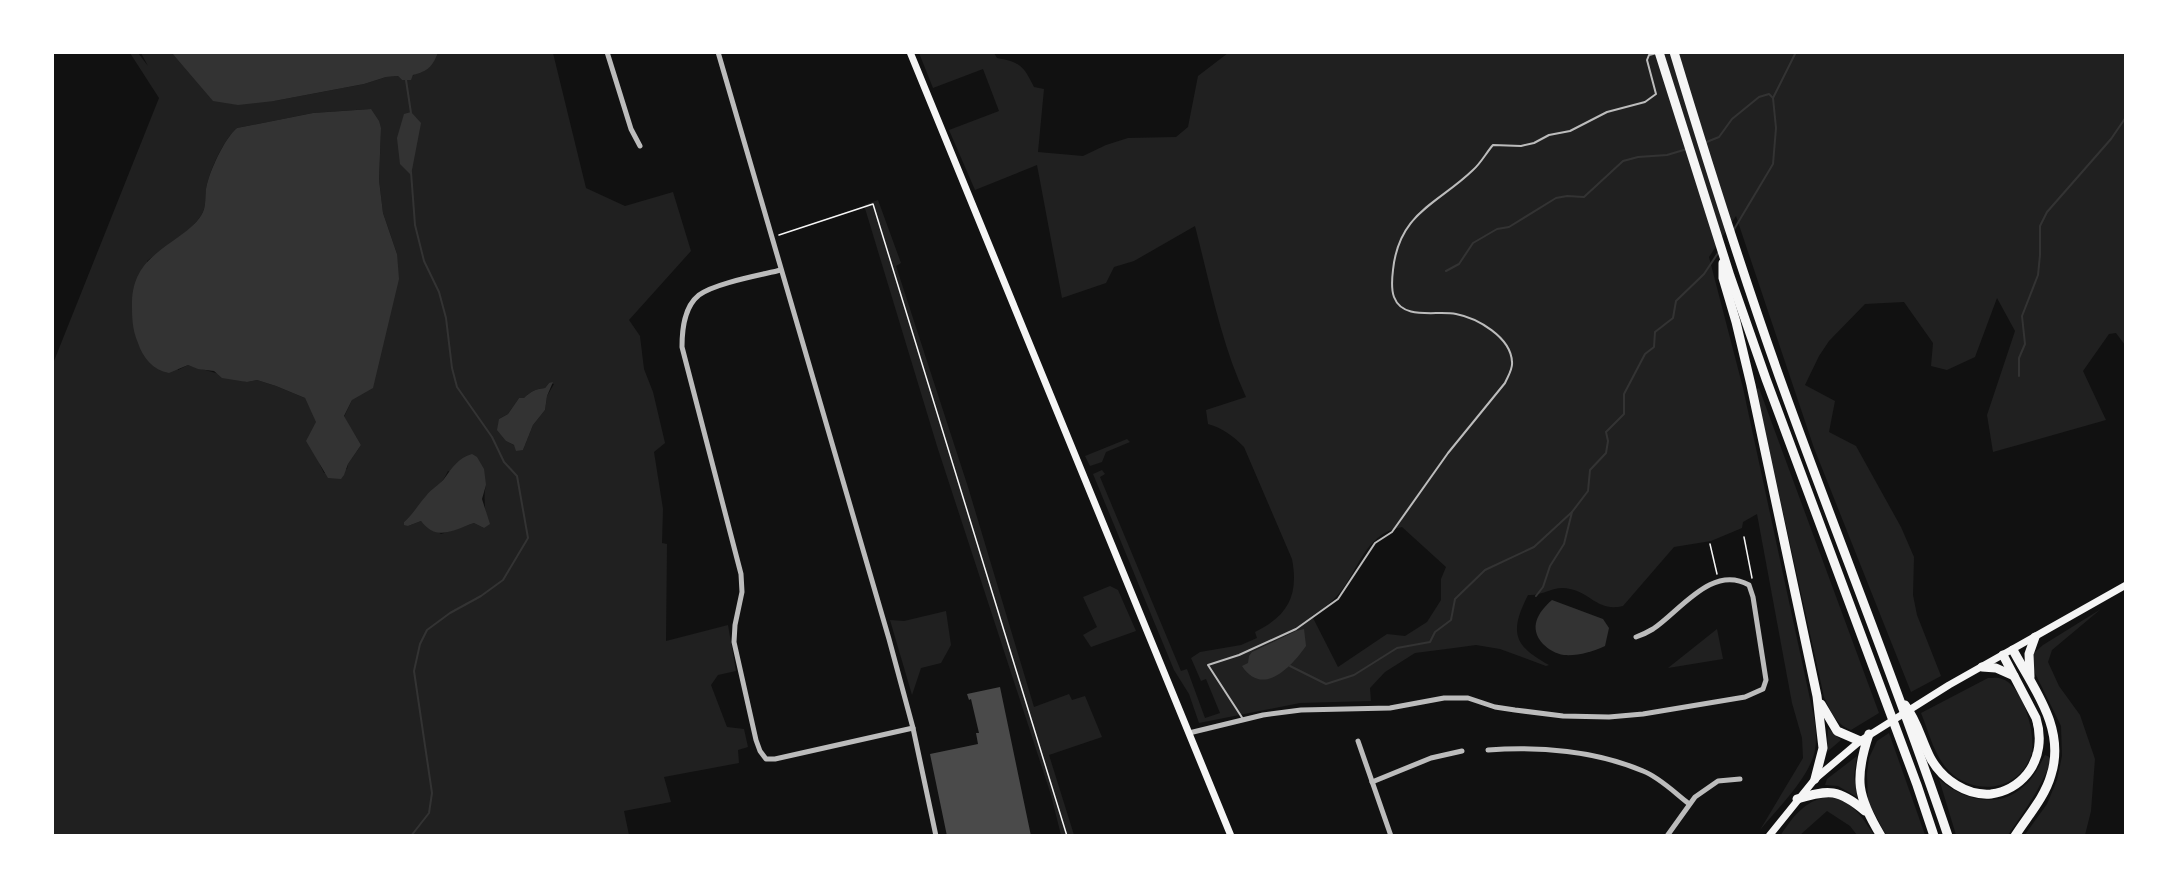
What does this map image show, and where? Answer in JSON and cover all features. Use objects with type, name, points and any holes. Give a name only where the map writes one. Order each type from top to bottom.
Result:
[{"type":"highway","points":[[1659,52],[1723,256],[1766,379],[1934,836]]},
{"type":"highway","points":[[1674,52],[1778,374],[1898,698],[1914,735],[1948,836]]},
{"type":"highway","points":[[1723,256],[1723,278],[1751,385],[1817,696],[1823,748],[1815,779]]},
{"type":"highway","points":[[2031,682],[2029,654],[2035,637]]},
{"type":"highway","points":[[2013,650],[2053,728],[2056,744],[2051,777],[2015,836]]},
{"type":"highway","points":[[1898,698],[1915,717],[1932,759],[1956,786],[1985,794],[2014,786],[2023,780],[2034,764],[2040,745],[2039,727],[2003,655]]},
{"type":"highway","points":[[1982,667],[1996,668],[2015,678]]},
{"type":"highway","points":[[1817,696],[1837,731],[1860,741]]},
{"type":"highway","points":[[1869,734],[1861,758],[1859,776],[1862,800],[1881,836]]},
{"type":"highway","points":[[1797,800],[1818,793],[1840,793],[1867,813]]},
{"type":"main road","points":[[910,52],[1231,836]]},
{"type":"main road","points":[[1769,836],[1815,779],[1869,734],[1918,703],[2126,585]]},
{"type":"street","points":[[607,52],[631,129],[640,146]]},
{"type":"street","points":[[718,52],[913,728],[936,836]]},
{"type":"street","points":[[781,270],[712,288],[699,295],[689,309],[682,327],[682,347],[741,574],[742,592],[734,642],[756,740],[766,759],[775,759],[913,728]]},
{"type":"street","points":[[1190,733],[1243,720],[1301,710],[1390,708],[1444,698],[1468,698],[1495,707],[1563,716],[1609,717],[1696,705],[1754,694],[1763,689],[1766,669],[1749,585],[1732,579],[1706,585],[1652,630],[1636,637]]},
{"type":"street","points":[[1358,741],[1391,836]]},
{"type":"street","points":[[1488,750],[1512,748],[1560,752],[1607,760],[1645,771],[1689,803]]},
{"type":"street","points":[[1372,782],[1431,758],[1462,751]]},
{"type":"street","points":[[1667,836],[1689,803],[1718,781],[1740,779]]},
{"type":"lane","points":[[1243,720],[1208,665],[1239,655],[1296,628],[1318,615],[1338,599],[1375,543],[1396,527],[1448,453],[1505,383],[1511,371],[1512,361],[1508,348],[1499,337],[1469,318],[1454,314],[1415,313],[1402,308],[1394,298],[1392,284],[1399,244],[1406,228],[1418,214],[1473,170],[1493,145],[1521,146],[1534,143],[1550,135],[1570,131],[1607,112],[1645,102],[1656,94],[1647,60],[1649,55],[1659,52]]},
{"type":"path","points":[[778,235],[873,204],[1067,836]]},
{"type":"path","points":[[1744,537],[1752,578],[1749,585]]},
{"type":"path","points":[[1710,544],[1718,581]]},
{"type":"shaded area","points":[[130,53],[138,53],[148,66],[141,53],[172,53],[178,59],[274,101],[364,84],[386,77],[398,76],[402,80],[410,80],[428,66],[438,53],[553,53],[586,188],[625,206],[673,192],[691,251],[629,320],[640,336],[644,369],[653,392],[665,443],[654,452],[663,509],[662,543],[667,544],[666,641],[728,625],[736,671],[718,675],[711,685],[727,727],[744,729],[748,747],[738,750],[739,763],[664,777],[671,802],[624,811],[629,835],[53,835],[52,366],[159,98]],"holes":[[[370,109],[381,128],[379,180],[383,213],[397,254],[352,400],[344,417],[361,445],[347,469],[324,473],[320,465],[317,422],[305,398],[257,380],[247,382],[188,365],[178,370],[147,261],[185,233],[198,220],[204,210],[207,183],[213,166],[227,140],[237,128],[313,113]],[[549,383],[554,384],[547,396],[545,410],[533,425],[523,450],[506,441],[499,419],[508,414],[519,398],[545,388]],[[448,471],[486,485],[484,528],[474,523],[441,534],[421,521],[408,526],[404,522],[440,485]]]},
{"type":"shaded area","points":[[172,53],[438,53],[429,68],[413,75],[411,80],[402,80],[398,76],[386,77],[364,84],[274,101],[238,105],[213,101]]},
{"type":"shaded area","points":[[919,53],[994,53],[997,58],[1012,61],[1021,66],[1034,87],[1044,89],[1038,152],[1083,156],[1128,138],[1176,137],[1188,127],[1198,76],[1228,53],[2125,53],[2125,345],[2116,333],[2109,334],[2083,371],[2106,420],[1993,452],[1987,415],[2015,331],[1997,298],[1975,357],[1947,370],[1931,366],[1933,343],[1904,302],[1865,304],[1829,341],[1819,356],[1805,385],[1835,401],[1829,432],[1856,446],[1901,527],[1914,557],[1913,595],[1917,615],[1941,676],[1911,692],[1814,448],[1736,216],[1709,257],[1743,388],[1813,712],[1816,737],[1815,750],[1807,771],[1760,830],[1803,758],[1802,738],[1792,703],[1757,514],[1743,522],[1742,528],[1711,541],[1674,547],[1623,606],[1607,606],[1577,591],[1564,588],[1528,595],[1518,618],[1518,636],[1521,644],[1528,651],[1549,665],[1546,666],[1500,649],[1476,645],[1415,653],[1385,672],[1370,688],[1371,701],[1300,703],[1199,723],[1189,694],[1174,670],[1093,474],[1102,470],[1105,474],[1100,477],[1181,671],[1187,669],[1205,718],[1220,713],[1206,679],[1201,681],[1191,658],[1200,652],[1241,645],[1257,638],[1255,632],[1276,619],[1288,603],[1292,594],[1294,572],[1292,559],[1244,447],[1228,433],[1208,424],[1206,410],[1246,397],[1223,334],[1195,226],[1134,261],[1114,267],[1106,283],[1062,298],[1037,165],[975,190],[949,130],[999,111],[983,69],[933,88]],"holes":[[[1402,527],[1446,567],[1441,579],[1441,600],[1427,622],[1405,636],[1387,634],[1338,667],[1312,616],[1334,599],[1369,546],[1389,531]]]},
{"type":"shaded area","points":[[371,109],[381,128],[379,180],[383,213],[397,254],[399,279],[373,388],[352,400],[344,416],[361,445],[341,479],[328,478],[306,441],[316,422],[305,398],[257,380],[247,382],[222,378],[214,371],[188,365],[169,373],[153,366],[140,348],[133,328],[133,290],[136,279],[147,262],[196,222],[201,215],[205,207],[206,189],[214,165],[222,148],[237,128],[313,113]]},
{"type":"shaded area","points":[[411,112],[421,123],[411,175],[400,164],[397,138],[404,114]]},
{"type":"shaded area","points":[[878,200],[901,263],[896,266],[968,487],[1034,707],[1069,694],[1072,700],[1085,696],[1102,737],[1049,755],[1074,835],[1061,835],[1051,795],[937,446],[864,205]]},
{"type":"shaded area","points":[[553,382],[547,396],[545,410],[533,425],[523,450],[516,451],[514,445],[506,441],[497,430],[499,419],[508,414],[519,398],[524,398],[531,392],[545,388]]},
{"type":"shaded area","points":[[1759,388],[1879,713],[1851,730],[1837,721],[1824,697],[1756,390]]},
{"type":"shaded area","points":[[1127,439],[1130,442],[1106,452],[1102,462],[1090,466],[1085,456]]},
{"type":"shaded area","points":[[472,454],[477,457],[484,469],[486,485],[482,499],[490,524],[484,528],[474,523],[446,533],[433,531],[421,521],[408,526],[404,525],[404,522],[456,464]]},
{"type":"shaded area","points":[[1110,586],[1118,590],[1136,631],[1091,647],[1083,635],[1097,627],[1083,597]]},
{"type":"shaded area","points":[[1552,600],[1603,619],[1609,628],[1605,646],[1585,653],[1564,655],[1545,646],[1536,632],[1536,626],[1539,615]]},
{"type":"shaded area","points":[[2101,609],[2052,650],[2048,662],[2059,686],[2080,715],[2095,759],[2091,811],[2085,835],[2024,836],[2047,804],[2057,780],[2062,756],[2061,726],[2032,667],[2034,653]]},
{"type":"shaded area","points":[[946,611],[951,645],[941,663],[921,668],[912,695],[890,620],[904,621]]},
{"type":"shaded area","points":[[1304,629],[1306,646],[1277,676],[1259,679],[1250,675],[1242,666],[1248,663],[1252,652]]},
{"type":"shaded area","points":[[1717,629],[1723,659],[1668,668]]},
{"type":"shaded area","points":[[1988,678],[2002,679],[2010,683],[2016,691],[2027,712],[2032,747],[2025,767],[2016,777],[2006,783],[1982,787],[1959,779],[1944,765],[1921,713]]},
{"type":"shaded area","points":[[1828,728],[1841,740],[1827,752]]},
{"type":"shaded area","points":[[1889,733],[1925,835],[1886,835],[1868,801],[1869,758],[1877,741]]},
{"type":"shaded area","points":[[2045,755],[2052,758],[2043,779],[2008,835],[1956,835],[1939,779],[1969,797],[1992,800],[2003,798],[2028,783]]},
{"type":"shaded area","points":[[1857,756],[1854,776],[1857,797],[1838,786],[1825,785],[1827,779]]},
{"type":"shaded area","points":[[1827,797],[1849,805],[1860,815],[1874,835],[1857,835],[1850,826],[1827,811],[1800,835],[1780,836],[1805,806]]},
{"type":"building","points":[[1000,687],[1031,836],[947,836],[930,754],[978,744],[976,733],[979,733],[971,699],[969,700],[967,694]]},
{"type":"waterway","points":[[1733,231],[1773,164],[1776,128],[1773,98],[1796,52]]},
{"type":"waterway","points":[[406,80],[411,113]]},
{"type":"waterway","points":[[1704,143],[1719,137],[1732,119],[1759,97],[1769,94],[1773,98]]},
{"type":"waterway","points":[[2019,376],[2019,358],[2025,344],[2022,316],[2038,275],[2040,226],[2047,212],[2111,139],[2126,117]]},
{"type":"waterway","points":[[1446,271],[1459,264],[1473,243],[1497,229],[1509,227],[1556,198],[1584,197],[1623,161],[1638,157],[1667,155],[1687,149]]},
{"type":"waterway","points":[[411,172],[415,225],[424,261],[439,292],[446,318],[452,368],[457,387],[492,437],[504,462],[517,476],[528,538],[503,580],[427,630],[420,644],[414,671],[432,793],[429,813],[411,836]]},
{"type":"waterway","points":[[1536,596],[1543,587],[1550,566],[1564,544],[1572,512],[1588,491],[1590,470],[1606,453],[1608,441],[1606,432],[1624,414],[1624,394],[1645,354],[1654,347],[1655,332],[1673,318],[1676,301],[1704,274],[1718,253]]},
{"type":"waterway","points":[[1290,666],[1326,684],[1354,675],[1397,648],[1430,642],[1435,632],[1451,620],[1455,599],[1485,570],[1534,547],[1572,512]]}]
